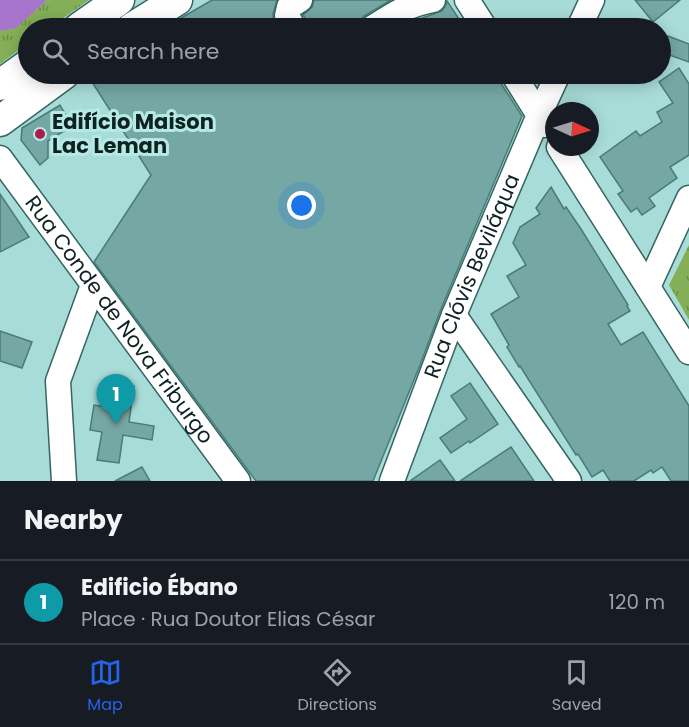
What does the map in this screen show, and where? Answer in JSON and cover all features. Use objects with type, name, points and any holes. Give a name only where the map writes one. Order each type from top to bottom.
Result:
[{"type":"main road","points":[[93,18],[119,0]]},
{"type":"main road","points":[[148,18],[177,0]]},
{"type":"main road","points":[[0,85],[18,72]]},
{"type":"main road","points":[[0,121],[50,84]]},
{"type":"street","points":[[288,18],[289,7],[300,0]]},
{"type":"street","points":[[381,15],[433,0]]},
{"type":"street","points":[[467,0],[478,18]]},
{"type":"street","points":[[584,18],[592,0]]},
{"type":"street","points":[[519,84],[545,125]]},
{"type":"street","name":"Rua Clóvis Beviláqua","points":[[392,481],[454,315],[553,84]]},
{"type":"street","points":[[565,156],[689,352]]},
{"type":"street","name":"Rua Conde de Nova Friburgo","points":[[0,158],[238,481]]},
{"type":"street","points":[[648,287],[689,198]]},
{"type":"street","points":[[64,481],[58,381],[93,285]]},
{"type":"street","points":[[454,315],[569,481]]},
{"type":"green space","points":[[47,0],[89,0],[63,18],[26,18]]},
{"type":"green space","points":[[18,25],[18,50],[0,64],[0,31]]},
{"type":"green space","points":[[689,245],[689,320],[669,285]]},
{"type":"shaded area","points":[[0,0],[47,0],[27,18],[18,18],[16,28],[0,31]]},
{"type":"building","points":[[212,0],[277,0],[274,18],[181,18]]},
{"type":"building","points":[[314,0],[391,0],[362,18],[305,18],[303,15],[312,7]]},
{"type":"building","points":[[635,0],[680,0],[658,18],[650,18]]},
{"type":"building","points":[[447,1],[458,18],[422,18],[442,11]]},
{"type":"building","points":[[671,37],[689,44],[689,62],[671,56]]},
{"type":"building","points":[[679,68],[689,84],[689,155],[670,167],[677,178],[649,198],[655,206],[642,215],[637,208],[631,212],[618,194],[623,191],[600,157],[636,131],[640,136],[662,122],[657,112],[673,103],[660,84],[671,84],[671,74]]},
{"type":"building","points":[[93,84],[501,84],[522,116],[441,309],[373,481],[256,481],[94,262],[151,175]]},
{"type":"building","name":"Edifício Maison Lac Leman","points":[[60,105],[72,126],[48,141],[48,158],[40,165],[21,140],[22,128]]},
{"type":"building","points":[[551,187],[564,209],[566,207],[581,229],[628,305],[630,311],[608,324],[621,345],[643,332],[689,406],[689,481],[671,481],[662,467],[653,473],[651,470],[634,481],[610,481],[603,470],[592,477],[519,367],[491,314],[519,297],[507,276],[526,265],[513,243],[520,227],[540,214],[536,208]]},
{"type":"building","points":[[0,194],[29,237],[0,252]]},
{"type":"building","points":[[0,331],[32,342],[22,368],[0,361]]},
{"type":"building","points":[[111,382],[134,386],[129,422],[154,426],[152,440],[123,435],[119,463],[97,460],[102,432],[90,430],[94,405],[107,407]]},
{"type":"building","points":[[470,383],[498,424],[451,453],[440,438],[467,419],[451,396]]},
{"type":"building","points":[[511,447],[534,481],[460,481]]},
{"type":"building","points":[[440,460],[455,481],[410,481]]},
{"type":"building","points":[[142,467],[150,481],[115,481]]},
{"type":"place","name":"Edifício Maison Lac Leman","points":[[40,134]]},
{"type":"place","name":"Edificio Ébano","points":[[116,424]]}]
